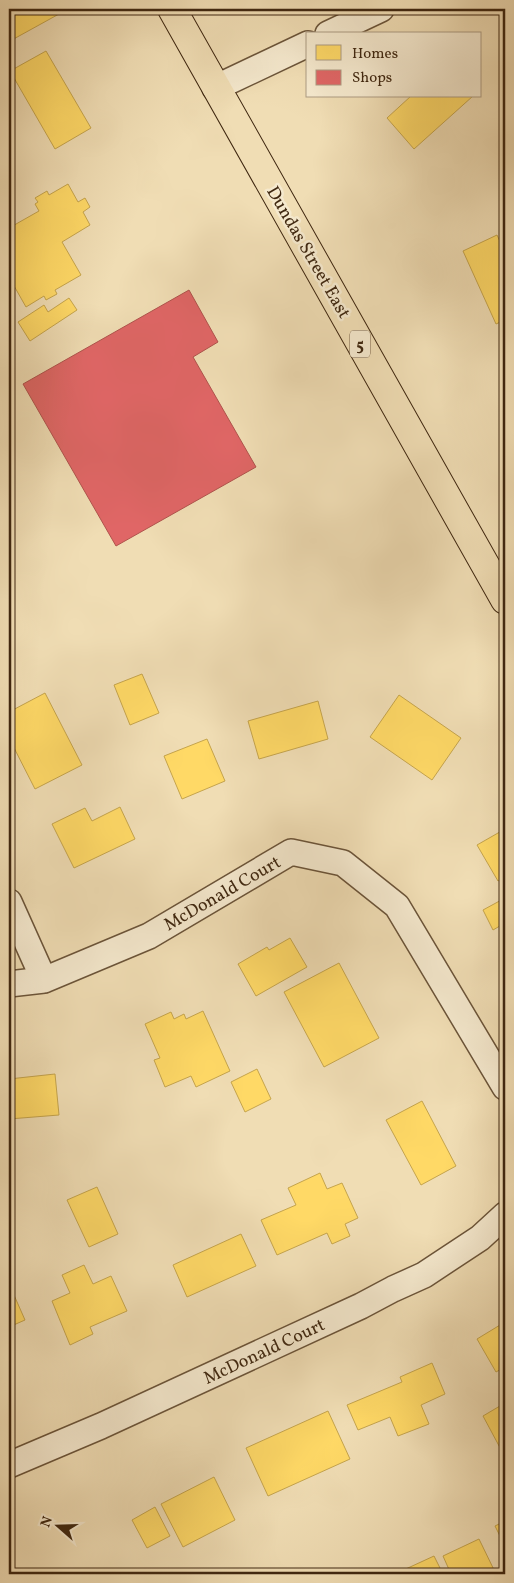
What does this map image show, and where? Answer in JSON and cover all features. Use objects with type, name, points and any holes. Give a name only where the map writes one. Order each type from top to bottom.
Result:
[{"type":"main road","name":"Dundas Street East","points":[[172,9],[505,600]]},
{"type":"street","points":[[332,32],[381,9]]},
{"type":"street","points":[[215,88],[306,45]]},
{"type":"street","name":"McDonald Court","points":[[9,984],[44,980],[149,936],[291,852],[343,863],[397,906],[505,1087]]},
{"type":"street","points":[[9,902],[44,980]]},
{"type":"street","name":"McDonald Court","points":[[9,1465],[110,1422],[424,1275],[480,1238],[505,1215]]},
{"type":"building: Homes","points":[[9,9],[56,9],[59,14],[10,41]]},
{"type":"building: Homes","points":[[46,51],[91,128],[55,149],[10,71]]},
{"type":"building: Homes","points":[[409,98],[471,98],[414,149],[387,118]]},
{"type":"building: Homes","points":[[68,184],[78,202],[85,198],[90,207],[83,212],[90,225],[62,242],[81,275],[55,290],[57,294],[46,300],[44,296],[26,307],[9,277],[9,228],[39,211],[35,204],[38,202],[35,198],[47,191],[49,195]]},
{"type":"building: Homes","points":[[497,235],[505,252],[505,320],[496,324],[463,251]]},
{"type":"building: Homes","points":[[69,298],[77,310],[30,341],[18,322],[44,305],[48,312]]},
{"type":"building: Homes","points":[[142,674],[159,713],[130,725],[114,685]]},
{"type":"building: Homes","points":[[45,693],[82,765],[35,789],[9,738],[9,712]]},
{"type":"building: Homes","points":[[399,695],[461,738],[432,780],[370,737]]},
{"type":"building: Homes","points":[[318,701],[328,739],[259,759],[248,721]]},
{"type":"building: Homes","points":[[207,739],[225,781],[182,799],[164,756]]},
{"type":"building: Homes","points":[[120,807],[135,839],[74,868],[52,824],[85,808],[92,821]]},
{"type":"building: Homes","points":[[505,829],[505,877],[498,881],[477,845]]},
{"type":"building: Homes","points":[[505,898],[505,923],[493,930],[483,910]]},
{"type":"building: Homes","points":[[290,938],[307,967],[256,996],[238,964],[267,947],[269,950]]},
{"type":"building: Homes","points":[[339,963],[379,1038],[324,1067],[284,992]]},
{"type":"building: Homes","points":[[203,1011],[230,1071],[196,1087],[191,1076],[165,1087],[154,1060],[160,1058],[145,1024],[171,1012],[174,1019],[184,1014],[186,1019]]},
{"type":"building: Homes","points":[[257,1069],[271,1099],[245,1112],[231,1082]]},
{"type":"building: Homes","points":[[55,1074],[59,1115],[9,1119],[9,1079]]},
{"type":"building: Homes","points":[[422,1101],[456,1166],[421,1185],[386,1120]]},
{"type":"building: Homes","points":[[320,1173],[327,1189],[342,1183],[358,1218],[345,1224],[350,1236],[332,1244],[327,1233],[277,1255],[261,1220],[296,1205],[288,1188]]},
{"type":"building: Homes","points":[[97,1187],[118,1234],[89,1247],[67,1200]]},
{"type":"building: Homes","points":[[241,1234],[256,1266],[187,1297],[173,1265]]},
{"type":"building: Homes","points":[[84,1265],[93,1284],[111,1276],[127,1311],[90,1327],[93,1334],[70,1345],[52,1301],[70,1293],[62,1275]]},
{"type":"building: Homes","points":[[9,1287],[25,1320],[9,1327]]},
{"type":"building: Homes","points":[[505,1322],[505,1367],[496,1372],[477,1339]]},
{"type":"building: Homes","points":[[432,1363],[445,1394],[421,1405],[429,1424],[398,1436],[390,1417],[358,1430],[347,1405],[402,1382],[400,1377]]},
{"type":"building: Homes","points":[[505,1403],[505,1457],[483,1416]]},
{"type":"building: Homes","points":[[328,1411],[350,1459],[268,1496],[246,1448]]},
{"type":"building: Homes","points":[[214,1477],[235,1520],[183,1547],[161,1504]]},
{"type":"building: Homes","points":[[155,1507],[170,1536],[147,1548],[132,1520]]},
{"type":"building: Homes","points":[[505,1521],[505,1546],[495,1526]]},
{"type":"building: Homes","points":[[479,1539],[496,1574],[451,1574],[443,1556]]},
{"type":"building: Homes","points":[[434,1556],[443,1574],[397,1573]]},
{"type":"building: Shops","points":[[189,290],[218,342],[193,357],[256,467],[116,546],[23,384]]}]
